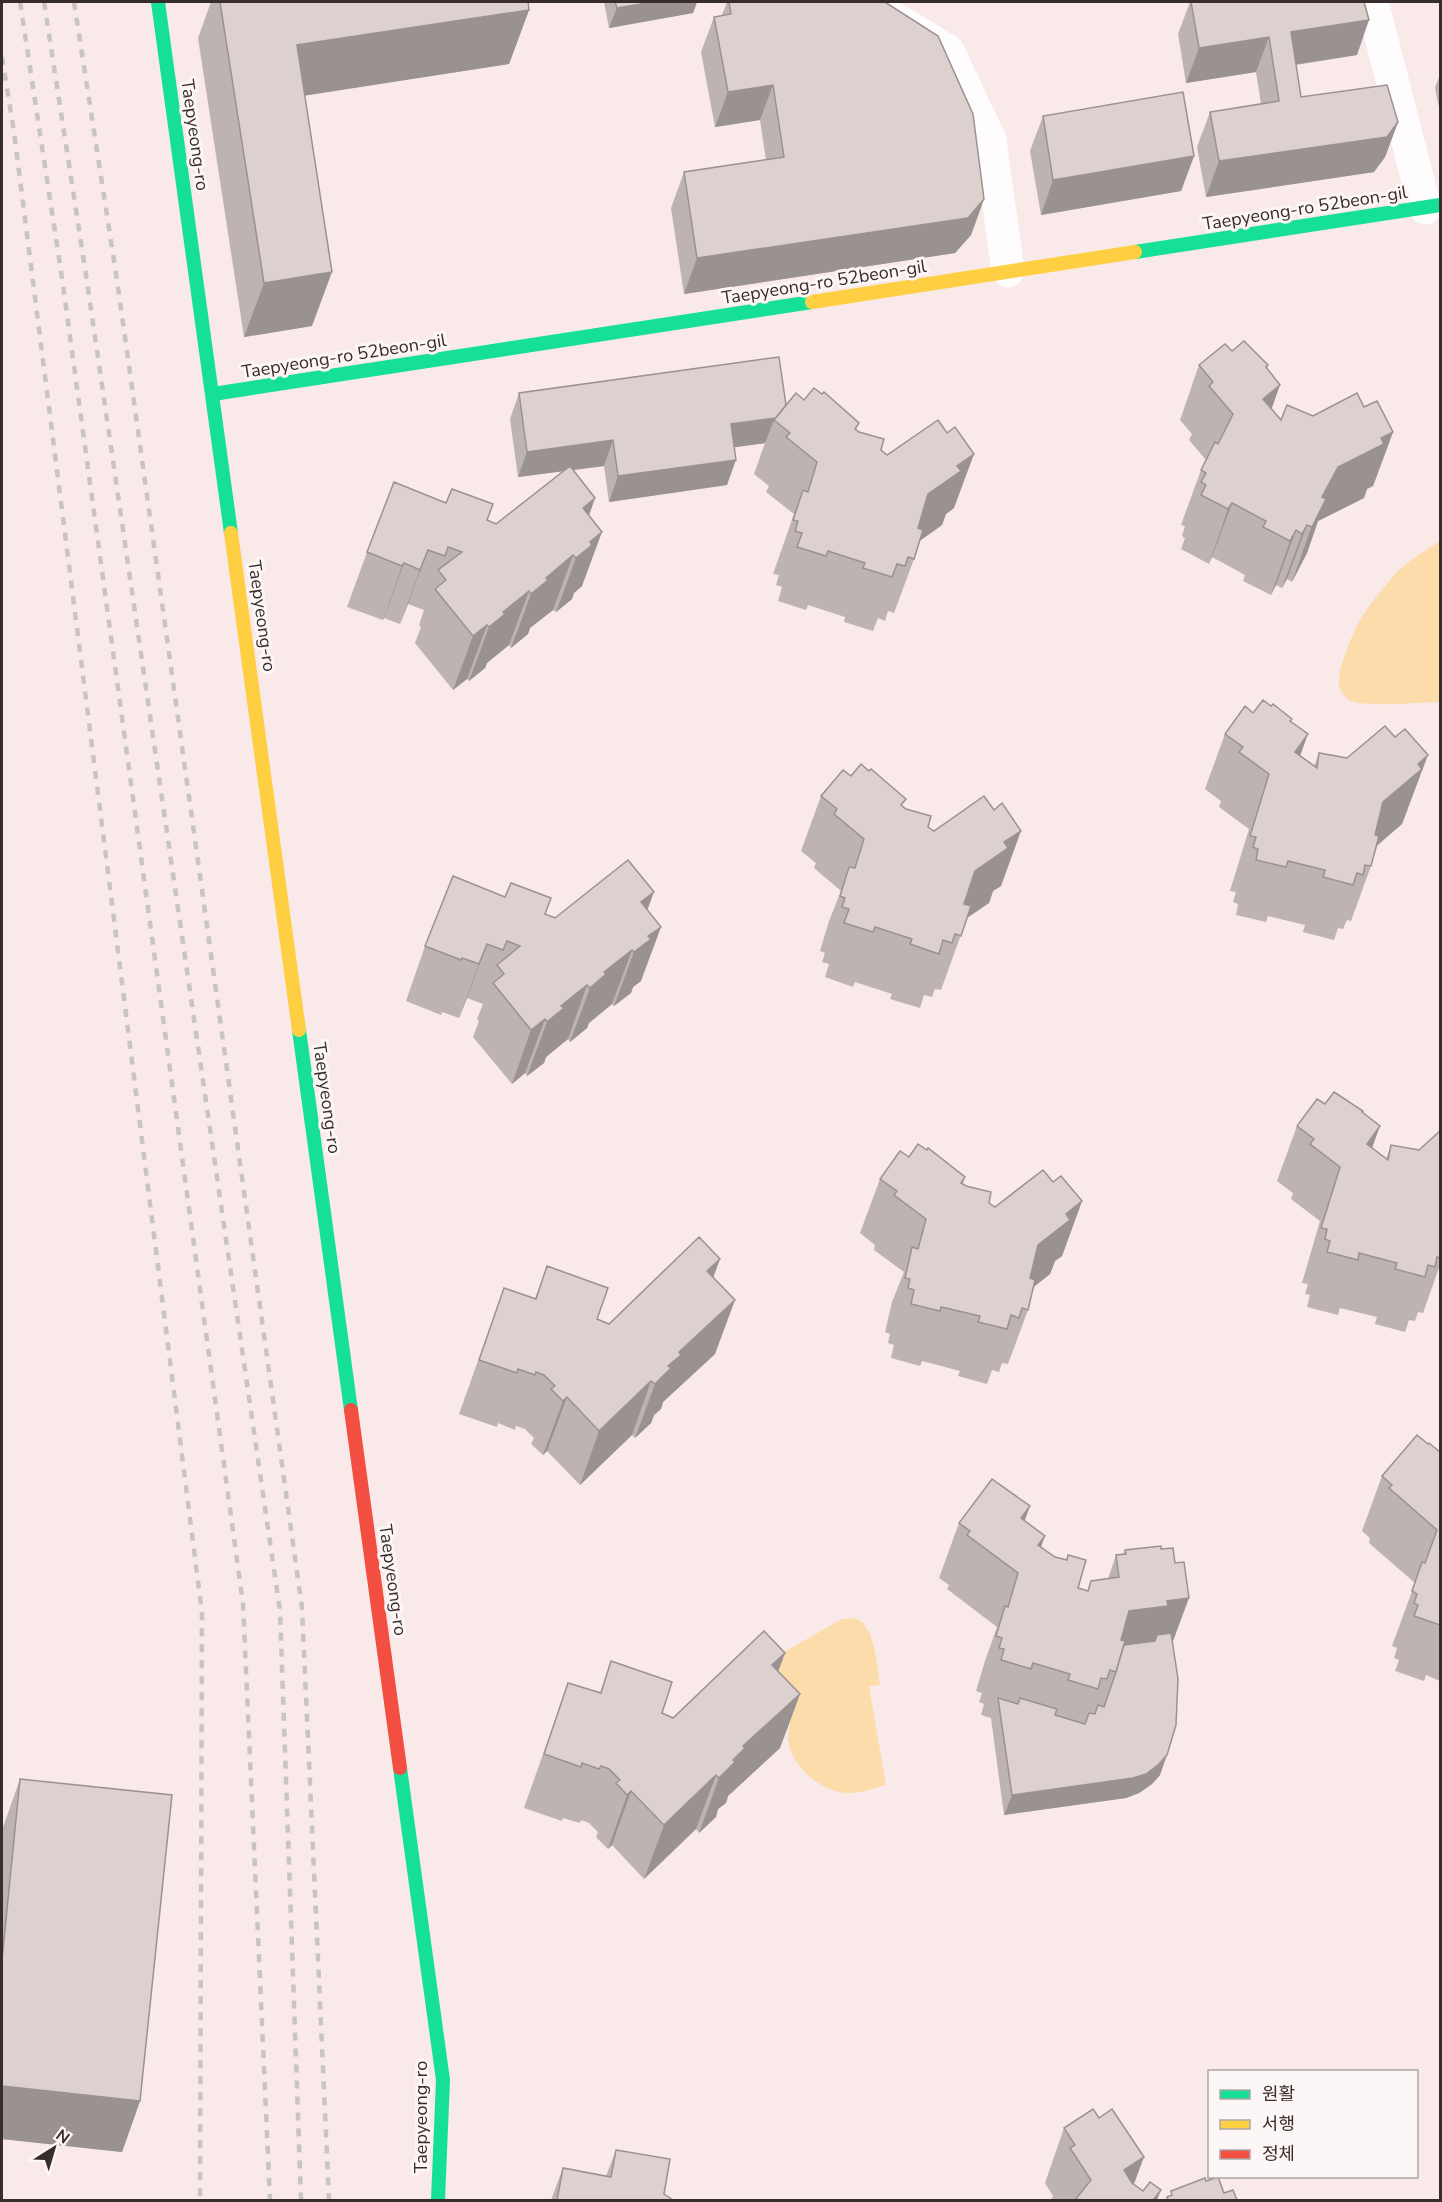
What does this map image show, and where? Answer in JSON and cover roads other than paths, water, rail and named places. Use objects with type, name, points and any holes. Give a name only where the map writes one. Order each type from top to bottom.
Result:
[{"type":"street","name":"Taepyeong-ro","points":[[158,2],[443,2080],[438,2200]]},
{"type":"street","points":[[868,2],[948,51],[990,140],[1008,272]]},
{"type":"street","points":[[1372,2],[1433,206]]},
{"type":"street","name":"Taepyeong-ro 52beon-gil","points":[[213,394],[1433,206]]},
{"type":"railway","points":[[20,2],[62,278],[243,1604],[270,2200]]},
{"type":"railway","points":[[44,2],[86,275],[280,1611],[301,2200]]},
{"type":"railway","points":[[74,2],[117,280],[302,1608],[329,2200]]},
{"type":"railway","points":[[2,57],[14,132],[202,1613],[200,2200]]}]
